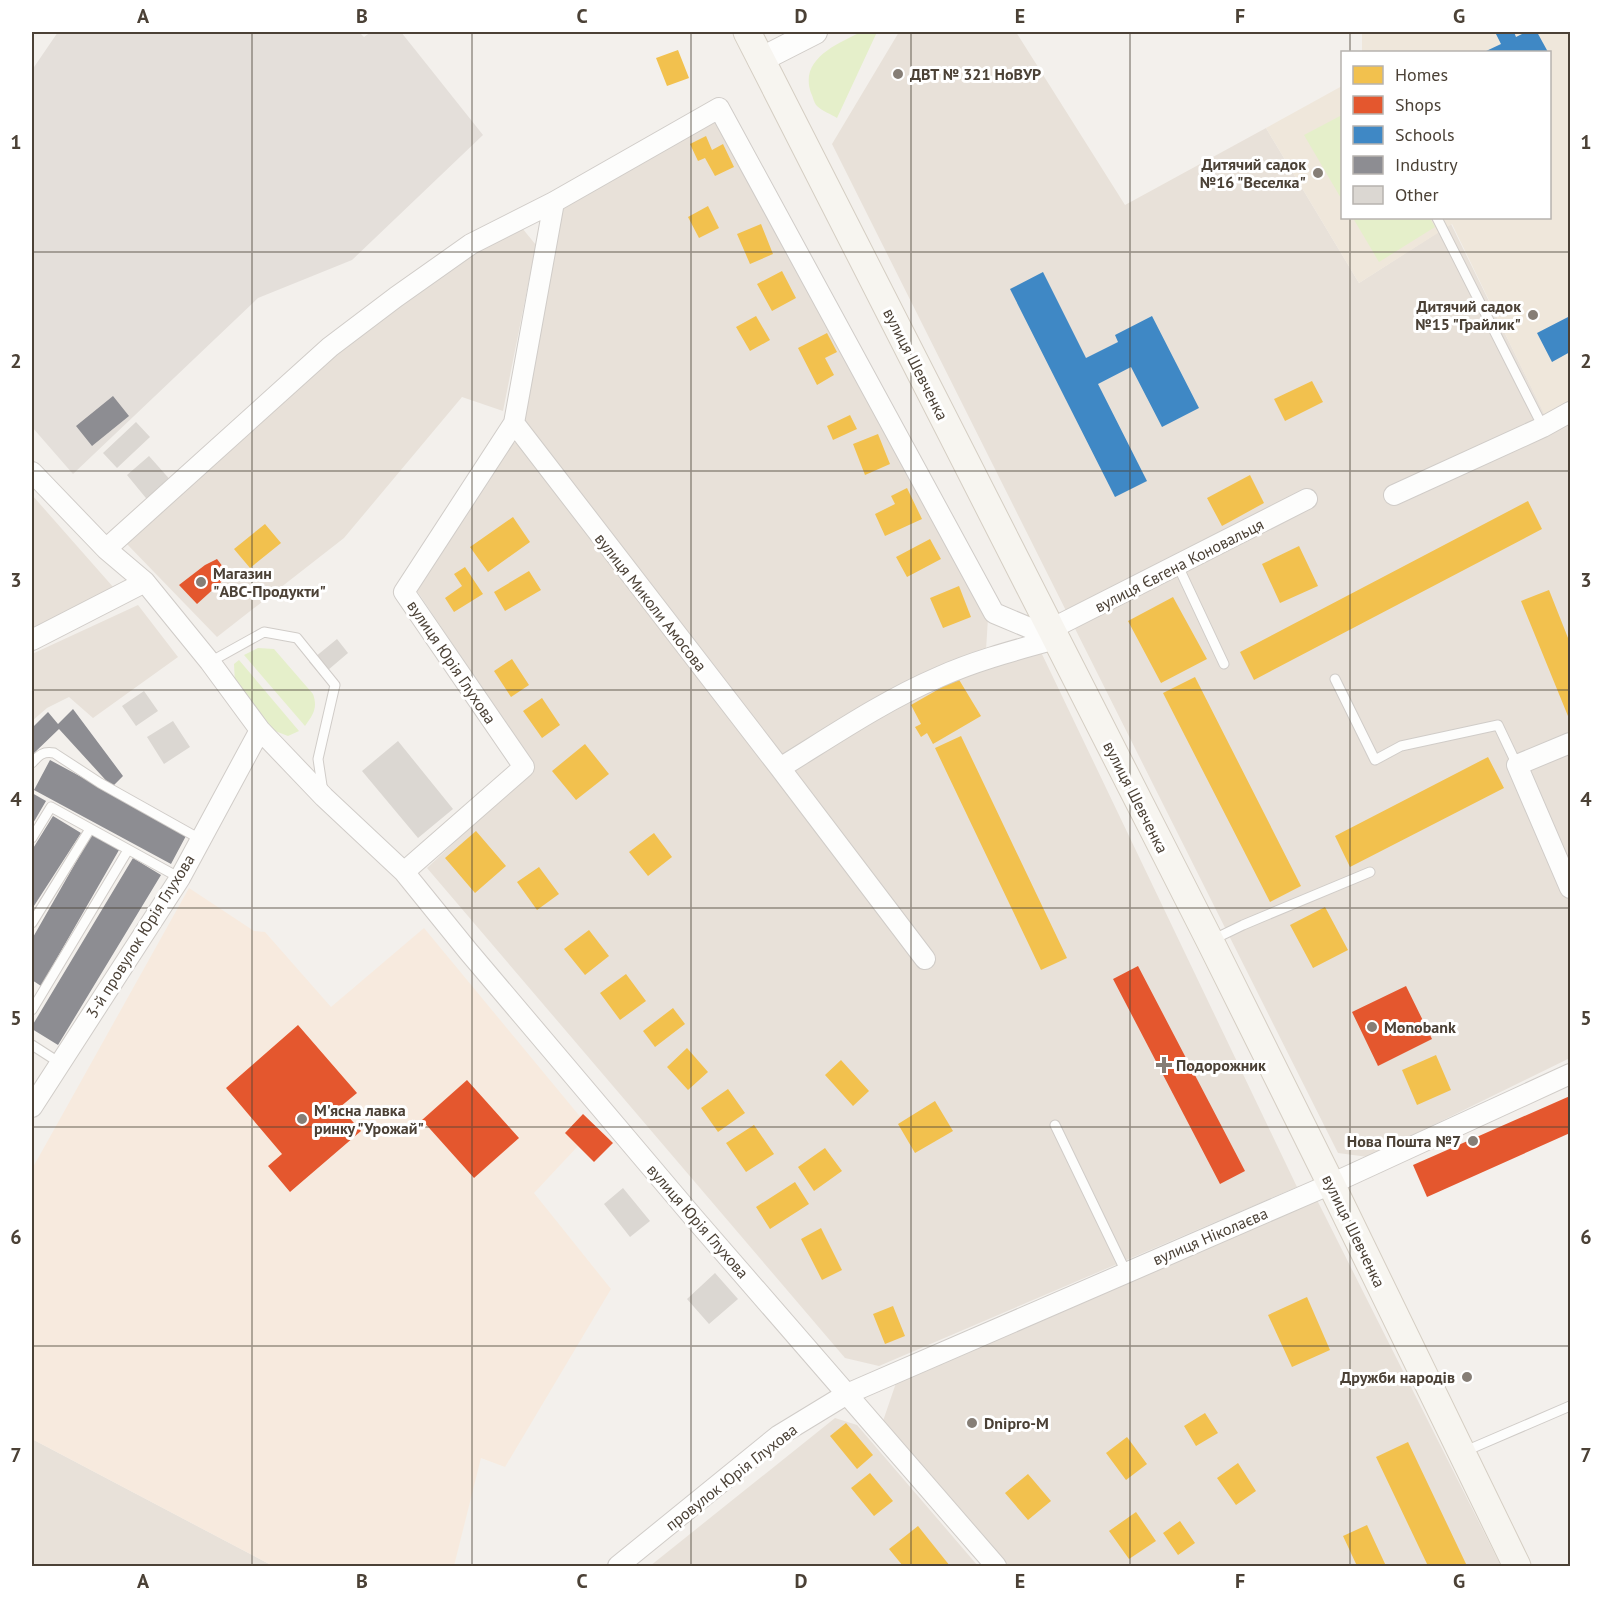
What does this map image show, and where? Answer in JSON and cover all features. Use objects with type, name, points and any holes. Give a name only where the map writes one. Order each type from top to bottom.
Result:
[{"type":"main road","name":"вулиця Шевченка","points":[[747,32],[1210,941],[1517,1566]]},
{"type":"street","points":[[760,60],[815,32]]},
{"type":"street","points":[[106,549],[330,347],[471,244],[554,202],[719,108],[994,613],[1054,634]]},
{"type":"street","points":[[514,423],[554,202]]},
{"type":"street","points":[[1394,495],[1543,427],[1570,412]]},
{"type":"street","name":"вулиця Миколи Амосова","points":[[514,423],[925,959]]},
{"type":"street","name":"вулиця Юрія Глухова","points":[[404,872],[524,767],[404,592],[514,423]]},
{"type":"street","name":"вулиця Юрія Глухова","points":[[32,472],[106,549],[146,582],[210,662],[260,730],[324,797],[404,872],[694,1218],[996,1566]]},
{"type":"street","name":"вулиця Євгена Коновальця","points":[[780,768],[875,709],[936,678],[1054,634],[1178,566],[1307,500]]},
{"type":"street","points":[[32,640],[146,582]]},
{"type":"street","name":"3-й провулок Юрія Глухова","points":[[32,1107],[180,878],[260,730]]},
{"type":"street","points":[[1570,743],[1517,765],[1566,868],[1570,888]]},
{"type":"street","name":"вулиця Ніколаєва","points":[[847,1394],[1331,1184],[1570,1074]]},
{"type":"street","name":"провулок Юрія Глухова","points":[[618,1566],[778,1436],[847,1394]]},
{"type":"lane","points":[[1438,219],[1543,427]]},
{"type":"lane","points":[[1178,566],[1224,664]]},
{"type":"lane","points":[[210,662],[264,632],[297,638],[335,685],[318,759],[324,797]]},
{"type":"lane","points":[[1335,679],[1375,760],[1401,746],[1498,725],[1517,765]]},
{"type":"lane","points":[[32,763],[40,753],[54,753],[100,783],[200,838]]},
{"type":"lane","points":[[32,838],[51,807],[180,878]]},
{"type":"lane","points":[[32,923],[90,829]]},
{"type":"lane","points":[[32,1010],[128,850]]},
{"type":"lane","points":[[1210,941],[1370,872]]},
{"type":"lane","points":[[32,988],[41,995]]},
{"type":"lane","points":[[32,1045],[60,1063]]},
{"type":"lane","points":[[1055,1125],[1126,1272]]},
{"type":"lane","points":[[1461,1453],[1570,1406]]},
{"type":"shaded area","points":[[58,32],[359,32],[364,37],[371,32],[401,32],[483,135],[352,260],[258,298],[73,474],[32,427],[32,70]]},
{"type":"shaded area","points":[[899,32],[1016,32],[1125,205],[1266,128],[1359,283],[1451,224],[1547,419],[1570,407],[1570,1058],[1368,1157],[1338,1153],[832,144]]},
{"type":"shaded area","points":[[1362,32],[1570,32],[1570,407],[1547,420],[1452,224],[1359,283],[1266,128],[1341,87],[1341,219],[1551,219],[1551,51],[1362,51]]},
{"type":"shaded area","points":[[717,118],[988,618],[986,650],[782,757],[523,421],[562,206]]},
{"type":"shaded area","points":[[522,228],[536,245],[503,411],[462,397],[344,538],[217,637],[124,541],[334,352],[476,250]]},
{"type":"shaded area","points":[[511,443],[518,443],[778,777],[796,770],[889,709],[957,674],[1040,650],[1297,1187],[879,1366],[845,1358],[427,868],[535,767],[417,591]]},
{"type":"shaded area","points":[[32,495],[114,588],[32,631]]},
{"type":"shaded area","points":[[138,605],[178,657],[93,718],[69,697],[47,708],[32,721],[32,654]]},
{"type":"shaded area","points":[[189,888],[254,931],[265,932],[331,1007],[424,928],[592,1131],[534,1193],[611,1289],[505,1467],[481,1458],[454,1566],[273,1566],[32,1439],[32,1169]]},
{"type":"shaded area","points":[[1317,1200],[1501,1566],[1008,1566],[883,1421],[896,1383]]},
{"type":"shaded area","points":[[835,1418],[857,1425],[978,1566],[650,1566]]},
{"type":"shaded area","points":[[32,1439],[273,1566],[32,1566]]},
{"type":"green space","points":[[861,32],[877,32],[837,118],[815,103],[809,81],[810,71],[822,54]]},
{"type":"green space","points":[[1341,116],[1341,198],[1304,135]]},
{"type":"green space","points":[[1354,219],[1431,219],[1435,227],[1379,262]]},
{"type":"green space","points":[[258,648],[274,649],[313,694],[314,711],[305,726],[244,655]]},
{"type":"green space","points":[[239,660],[299,731],[288,736],[275,731],[235,684],[234,664]]},
{"type":"building: Homes","points":[[678,50],[689,78],[667,86],[656,58]]},
{"type":"building: Homes","points":[[706,136],[712,150],[723,144],[734,167],[715,176],[705,158],[698,161],[690,144]]},
{"type":"building: Homes","points":[[708,206],[719,228],[699,238],[688,217]]},
{"type":"building: Homes","points":[[761,224],[773,254],[750,264],[737,234]]},
{"type":"building: Homes","points":[[782,271],[796,298],[772,311],[757,284]]},
{"type":"building: Homes","points":[[756,316],[770,340],[750,351],[736,327]]},
{"type":"building: Homes","points":[[827,333],[837,352],[825,358],[834,375],[817,385],[798,348]]},
{"type":"building: Homes","points":[[1312,381],[1323,402],[1285,421],[1274,399]]},
{"type":"building: Homes","points":[[850,415],[857,429],[833,440],[827,426]]},
{"type":"building: Homes","points":[[878,434],[890,464],[865,475],[853,444]]},
{"type":"building: Homes","points":[[1250,475],[1264,503],[1222,526],[1207,498]]},
{"type":"building: Homes","points":[[907,488],[922,519],[885,536],[875,514],[895,504],[891,496]]},
{"type":"building: Homes","points":[[1528,501],[1542,529],[1254,680],[1240,652]]},
{"type":"building: Homes","points":[[513,517],[530,542],[488,572],[470,547]]},
{"type":"building: Homes","points":[[265,524],[281,543],[250,568],[234,549]]},
{"type":"building: Homes","points":[[930,539],[941,559],[907,577],[896,557]]},
{"type":"building: Homes","points":[[1299,546],[1318,586],[1280,603],[1262,564]]},
{"type":"building: Homes","points":[[465,567],[483,594],[454,612],[445,598],[462,586],[454,574]]},
{"type":"building: Homes","points":[[529,571],[541,590],[505,611],[494,592]]},
{"type":"building: Homes","points":[[959,586],[971,617],[943,628],[930,598]]},
{"type":"building: Homes","points":[[1549,590],[1570,643],[1570,721],[1521,601]]},
{"type":"building: Homes","points":[[1173,597],[1207,659],[1161,683],[1128,621]]},
{"type":"building: Homes","points":[[512,659],[529,685],[511,697],[494,671]]},
{"type":"building: Homes","points":[[1195,677],[1301,886],[1270,902],[1163,693]]},
{"type":"building: Homes","points":[[958,678],[981,716],[933,744],[927,733],[921,737],[915,727],[921,724],[911,705]]},
{"type":"building: Homes","points":[[542,698],[560,725],[542,738],[523,711]]},
{"type":"building: Homes","points":[[961,736],[1067,958],[1041,970],[935,748]]},
{"type":"building: Homes","points":[[585,744],[609,774],[576,800],[552,771]]},
{"type":"building: Homes","points":[[1488,757],[1504,788],[1350,867],[1335,836]]},
{"type":"building: Homes","points":[[476,831],[506,866],[475,893],[445,858]]},
{"type":"building: Homes","points":[[654,833],[672,857],[648,876],[629,852]]},
{"type":"building: Homes","points":[[539,867],[559,894],[537,910],[517,882]]},
{"type":"building: Homes","points":[[1325,907],[1348,950],[1313,968],[1290,925]]},
{"type":"building: Homes","points":[[589,930],[609,956],[585,975],[564,949]]},
{"type":"building: Homes","points":[[626,974],[646,1001],[620,1020],[600,993]]},
{"type":"building: Homes","points":[[673,1008],[685,1024],[655,1047],[643,1031]]},
{"type":"building: Homes","points":[[687,1048],[708,1072],[688,1090],[667,1067]]},
{"type":"building: Homes","points":[[1436,1055],[1451,1090],[1417,1105],[1402,1070]]},
{"type":"building: Homes","points":[[841,1060],[869,1091],[853,1106],[825,1075]]},
{"type":"building: Homes","points":[[728,1089],[745,1113],[718,1132],[701,1108]]},
{"type":"building: Homes","points":[[935,1101],[953,1131],[915,1153],[898,1124]]},
{"type":"building: Homes","points":[[754,1125],[774,1154],[746,1172],[726,1143]]},
{"type":"building: Homes","points":[[825,1148],[842,1171],[814,1191],[798,1167]]},
{"type":"building: Homes","points":[[795,1182],[809,1204],[770,1229],[756,1207]]},
{"type":"building: Homes","points":[[821,1228],[842,1270],[822,1280],[801,1239]]},
{"type":"building: Homes","points":[[1307,1297],[1330,1350],[1292,1367],[1268,1315]]},
{"type":"building: Homes","points":[[893,1306],[905,1336],[885,1344],[873,1314]]},
{"type":"building: Homes","points":[[1205,1413],[1218,1433],[1196,1446],[1184,1426]]},
{"type":"building: Homes","points":[[846,1423],[873,1455],[857,1469],[830,1436]]},
{"type":"building: Homes","points":[[1127,1437],[1147,1464],[1126,1480],[1106,1453]]},
{"type":"building: Homes","points":[[1408,1442],[1467,1566],[1428,1566],[1376,1457]]},
{"type":"building: Homes","points":[[1238,1463],[1256,1491],[1236,1505],[1217,1478]]},
{"type":"building: Homes","points":[[870,1473],[893,1501],[874,1516],[851,1488]]},
{"type":"building: Homes","points":[[1028,1474],[1051,1501],[1028,1520],[1005,1493]]},
{"type":"building: Homes","points":[[1136,1512],[1156,1541],[1129,1559],[1109,1531]]},
{"type":"building: Homes","points":[[1180,1521],[1195,1543],[1178,1555],[1163,1533]]},
{"type":"building: Homes","points":[[1367,1525],[1386,1566],[1357,1566],[1343,1536]]},
{"type":"building: Homes","points":[[918,1526],[950,1566],[903,1566],[889,1549]]},
{"type":"building: Shops","name":"Магазин \"ABC-Продукти\"","points":[[217,559],[229,575],[197,604],[179,585],[205,565]]},
{"type":"building: Shops","points":[[1138,966],[1245,1171],[1220,1184],[1113,979]]},
{"type":"building: Shops","points":[[1406,986],[1432,1039],[1378,1066],[1352,1012]]},
{"type":"building: Shops","name":"М'ясна лавка ринку \"Урожай\"","points":[[298,1025],[357,1093],[340,1107],[361,1131],[290,1192],[268,1166],[282,1154],[226,1088]]},
{"type":"building: Shops","points":[[467,1080],[519,1138],[474,1178],[422,1120]]},
{"type":"building: Shops","points":[[1570,1096],[1570,1133],[1427,1197],[1413,1165]]},
{"type":"building: Shops","points":[[583,1114],[613,1143],[594,1162],[565,1133]]},
{"type":"building: Schools","points":[[1495,32],[1514,32],[1516,37],[1526,32],[1537,32],[1547,51],[1486,51],[1501,44]]},
{"type":"building: Schools","points":[[1043,272],[1086,358],[1118,342],[1115,335],[1152,316],[1199,408],[1162,427],[1131,367],[1098,384],[1147,481],[1115,497],[1010,289]]},
{"type":"building: Schools","points":[[1570,316],[1570,352],[1552,362],[1537,333]]},
{"type":"building: Industry","points":[[113,396],[129,416],[92,446],[76,426]]},
{"type":"building: Industry","points":[[73,709],[123,776],[112,787],[59,729],[32,755],[32,728],[48,712],[58,724]]},
{"type":"building: Industry","points":[[50,760],[187,834],[171,864],[34,790]]},
{"type":"building: Industry","points":[[32,793],[46,801],[32,825]]},
{"type":"building: Industry","points":[[53,816],[81,833],[32,909],[32,850]]},
{"type":"building: Industry","points":[[92,834],[119,850],[41,986],[32,980],[32,939]]},
{"type":"building: Industry","points":[[133,858],[161,875],[58,1045],[32,1029],[32,1026]]},
{"type":"building: Other","points":[[136,422],[150,437],[117,468],[103,453]]},
{"type":"building: Other","points":[[149,456],[173,483],[150,503],[127,475]]},
{"type":"building: Other","points":[[337,639],[348,653],[321,676],[309,662]]},
{"type":"building: Other","points":[[144,691],[158,711],[136,726],[122,706]]},
{"type":"building: Other","points":[[173,721],[190,747],[164,764],[147,737]]},
{"type":"building: Other","points":[[398,741],[453,809],[418,838],[362,771]]},
{"type":"building: Other","points":[[623,1188],[650,1221],[630,1237],[604,1204]]},
{"type":"building: Other","points":[[715,1273],[738,1299],[709,1324],[687,1299]]},
{"type":"place","name":"ДВТ № 321 НоВУР","points":[[898,74]]},
{"type":"place","name":"Дитячий садок №16 \"Веселка\"","points":[[1318,173]]},
{"type":"place","name":"Дитячий садок №15 \"Грайлик\"","points":[[1533,315]]},
{"type":"place","name":"Магазин \"ABC-Продукти\"","points":[[201,582]]},
{"type":"place","name":"Monobank","points":[[1372,1027]]},
{"type":"place","name":"Подорожник","points":[[1164,1065]]},
{"type":"place","name":"М'ясна лавка ринку \"Урожай\"","points":[[302,1119]]},
{"type":"place","name":"Нова Пошта №7","points":[[1473,1141]]},
{"type":"place","name":"Дружби народів","points":[[1467,1377]]},
{"type":"place","name":"Dnipro-M","points":[[972,1423]]}]
